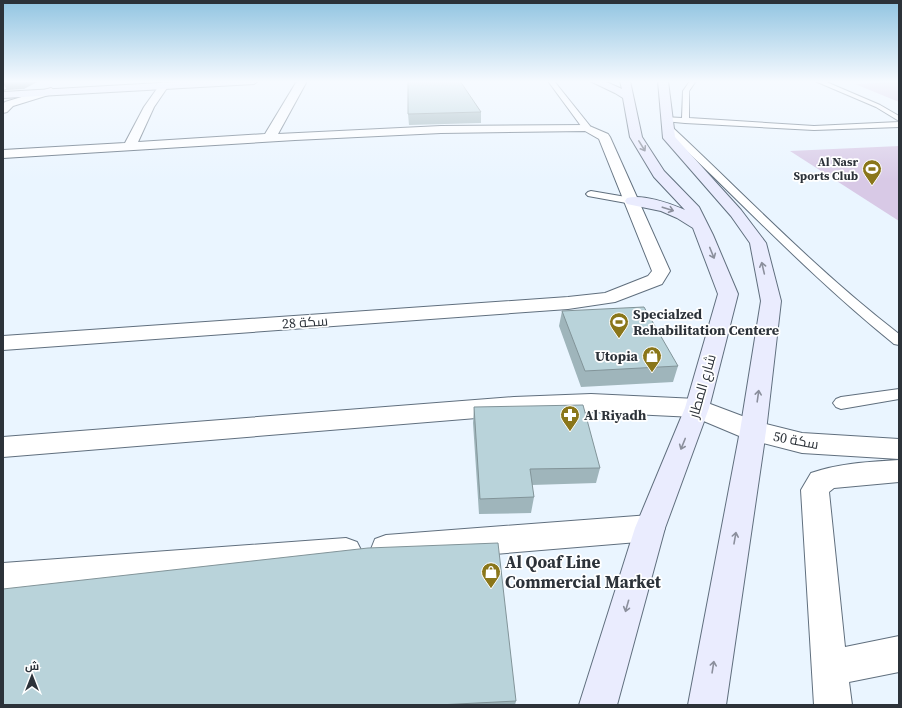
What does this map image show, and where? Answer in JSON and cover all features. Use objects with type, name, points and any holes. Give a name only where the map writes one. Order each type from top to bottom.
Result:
[{"type":"street","points":[[129,147],[145,114]]},
{"type":"street","points":[[269,138],[283,114]]},
{"type":"street","name":"شارع المطار","points":[[598,705],[650,528],[697,408],[728,294],[701,226],[691,207],[659,174],[636,137],[631,114]]},
{"type":"street","points":[[671,114],[673,123],[669,138],[736,213],[758,243],[771,301],[753,431],[707,705]]},
{"type":"street","points":[[3,154],[413,131],[587,128],[604,136],[629,196],[678,212],[701,226]]},
{"type":"street","points":[[629,196],[658,188],[659,174]]},
{"type":"street","name":"سكة 28","points":[[3,343],[568,303],[608,298],[655,280],[661,271],[629,196]]},
{"type":"street","name":"سكة 50","points":[[3,447],[514,406],[591,403],[697,408],[753,431],[802,443],[899,449]]},
{"type":"street","points":[[833,705],[815,490],[821,481],[834,477],[899,471]]},
{"type":"street","points":[[3,579],[650,528]]},
{"type":"street","points":[[829,668],[899,654]]},
{"type":"lane","points":[[576,114],[587,128]]},
{"type":"lane","points":[[673,123],[677,114]]},
{"type":"lane","points":[[673,123],[814,128],[853,128],[899,124]]},
{"type":"lane","points":[[673,123],[812,267],[884,329],[899,340]]},
{"type":"lane","points":[[591,194],[629,196]]},
{"type":"lane","points":[[840,403],[899,394]]},
{"type":"shaded area","name":"Al Nasr Sports Club","points":[[899,146],[899,221],[790,151]]},
{"type":"building","points":[[644,307],[678,366],[585,371],[562,311]]},
{"type":"building","points":[[583,405],[600,468],[530,469],[534,497],[480,499],[474,407]]},
{"type":"building","points":[[498,543],[516,701],[438,705],[3,705],[3,589],[368,548]]},
{"type":"place","name":"Al Nasr Sports Club","points":[[872,186]]},
{"type":"place","name":"Specialzed Rehabilitation Centere","points":[[619,339]]},
{"type":"place","name":"Utopia","points":[[652,373]]},
{"type":"place","name":"Al Riyadh","points":[[570,432]]},
{"type":"place","name":"Al Qoaf Line Commercial Market","points":[[491,589]]}]
